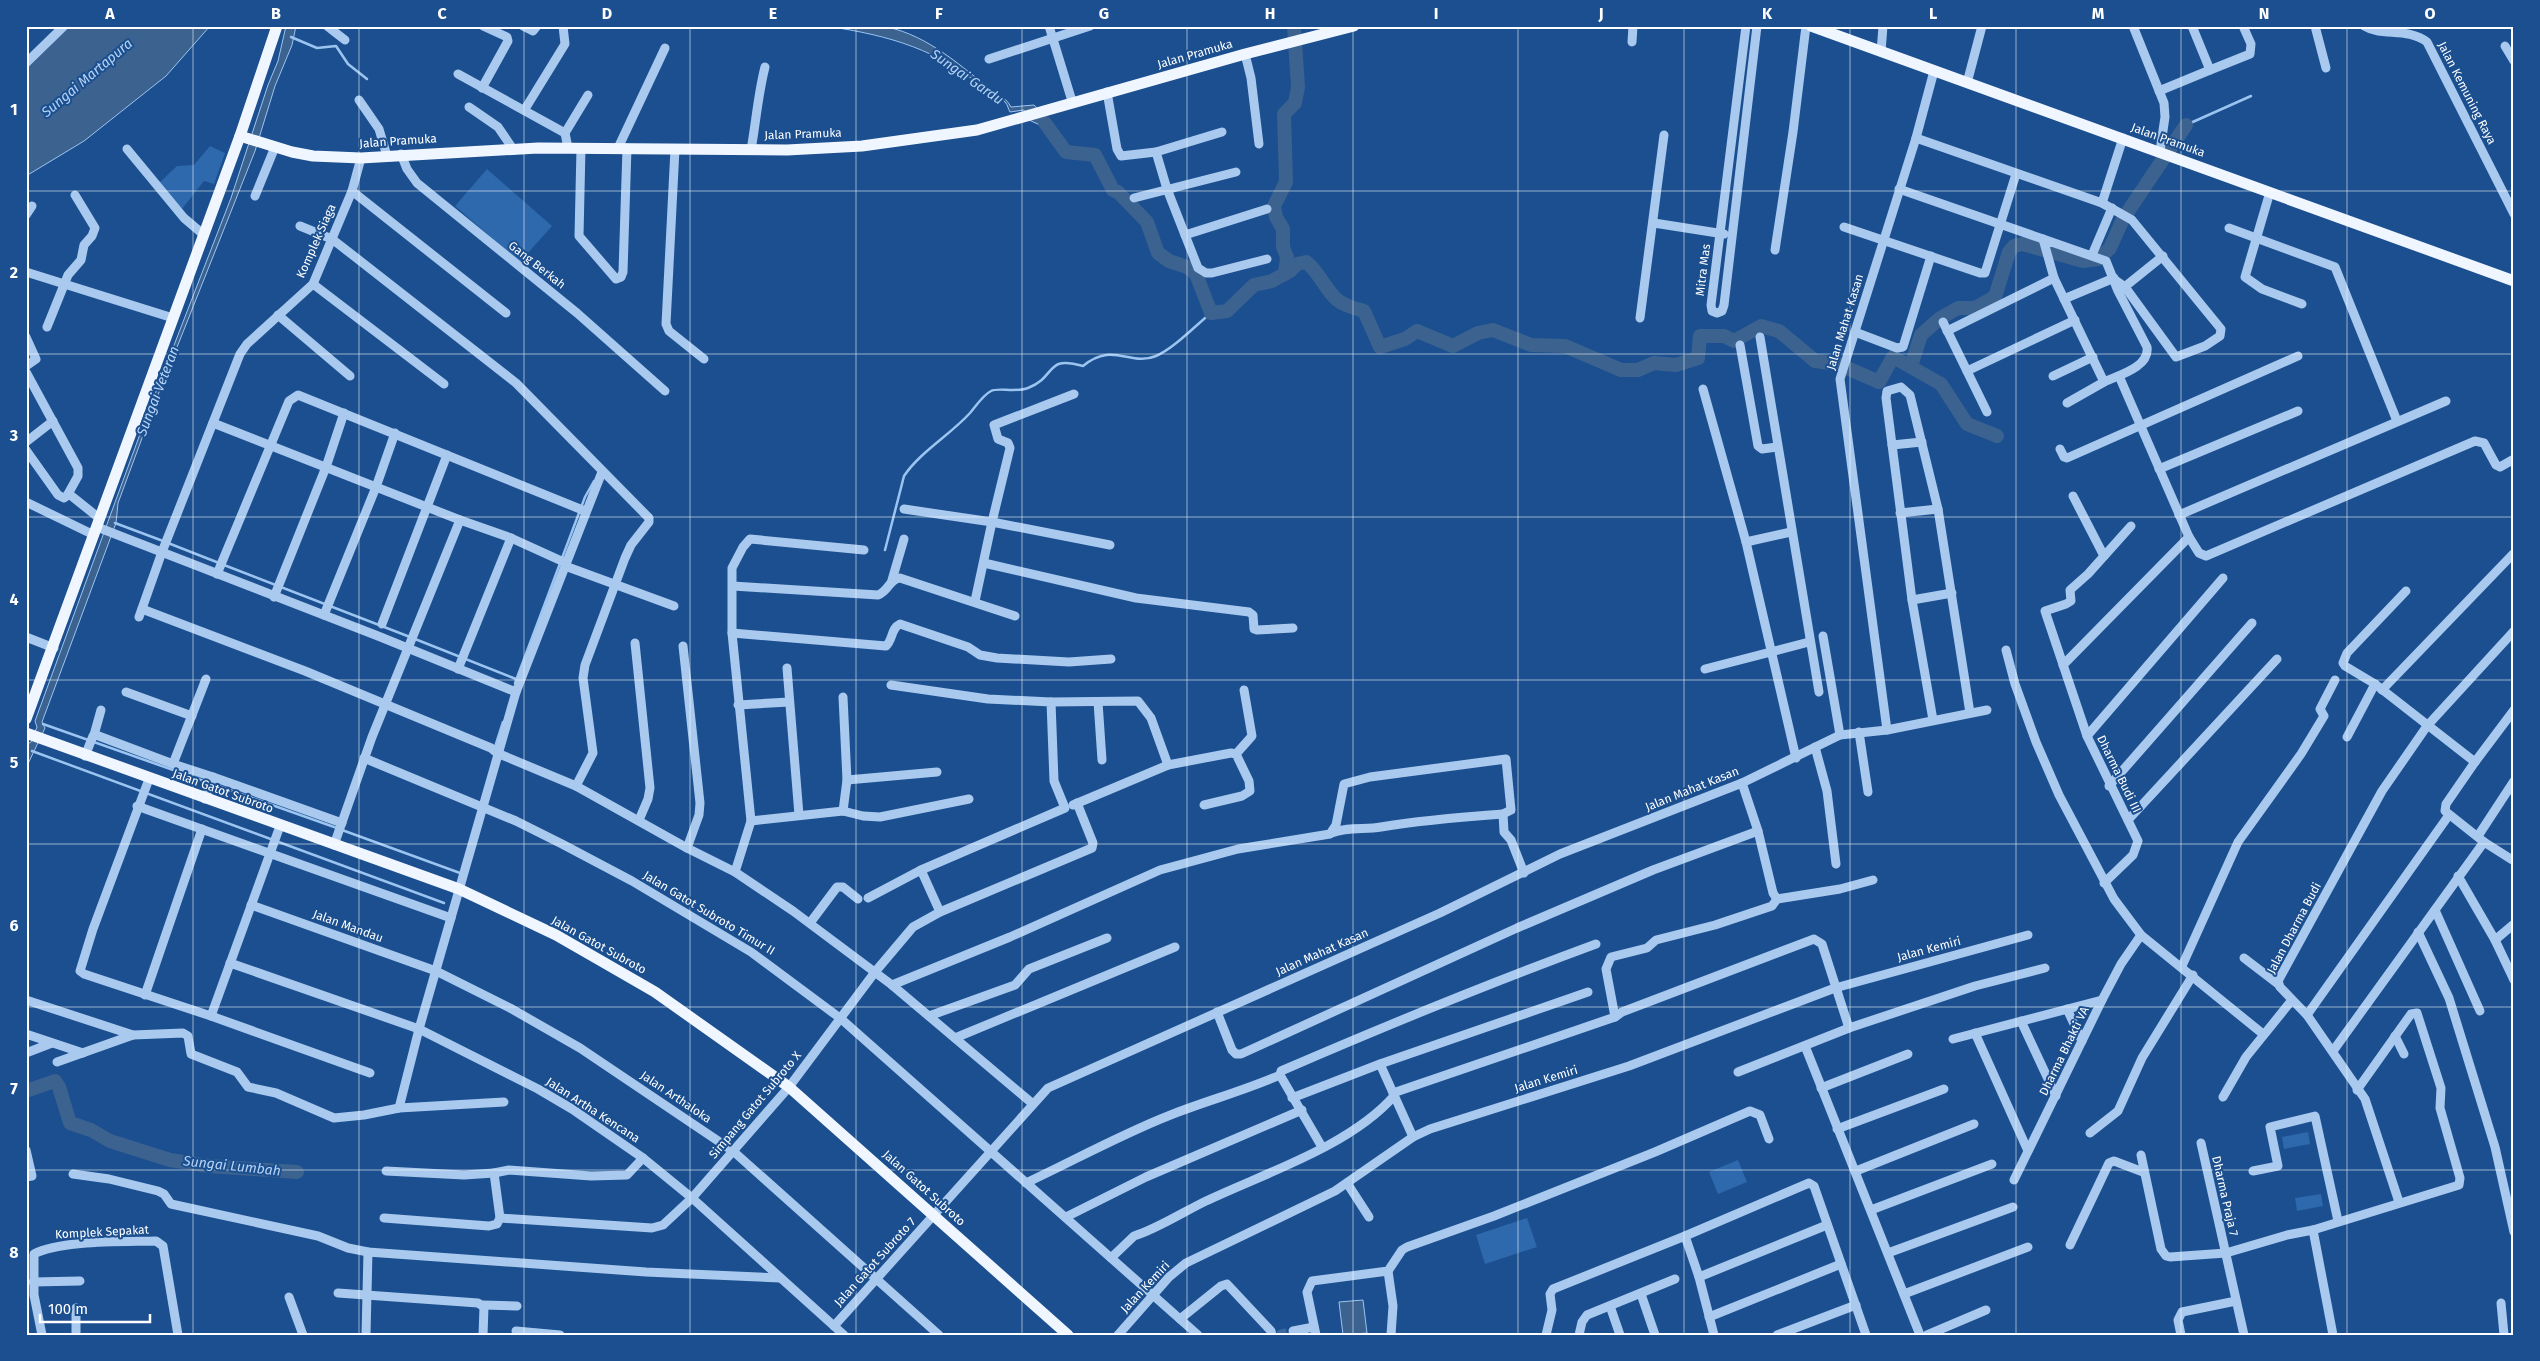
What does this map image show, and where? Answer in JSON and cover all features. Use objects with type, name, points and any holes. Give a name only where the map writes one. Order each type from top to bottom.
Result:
[{"type":"main road","points":[[26,719],[54,648],[204,235],[250,140],[277,26]]},
{"type":"main road","name":"Jalan Pramuka","points":[[250,140],[313,156],[361,158],[401,154],[513,149],[750,150],[869,145],[977,130],[1040,110],[1303,38],[1354,26]]},
{"type":"main road","name":"Jalan Pramuka","points":[[1812,26],[2514,281]]},
{"type":"main road","name":"Jalan Gatot Subroto","points":[[29,734],[44,739],[90,744],[148,782],[210,786],[278,830],[339,832],[556,936],[654,992],[789,1087],[1068,1335]]},
{"type":"street","points":[[26,63],[64,26]]},
{"type":"street","points":[[327,26],[345,40]]},
{"type":"street","points":[[482,88],[508,41],[507,37],[483,26]]},
{"type":"street","points":[[523,26],[532,31],[537,26]]},
{"type":"street","points":[[525,109],[565,44],[563,26]]},
{"type":"street","points":[[1049,26],[1072,102]]},
{"type":"street","points":[[989,58],[1053,40],[1090,26]]},
{"type":"street","points":[[1632,26],[1632,42]]},
{"type":"street","name":"Mitra Mas","points":[[1746,26],[1711,305],[1712,311],[1717,313],[1722,311],[1724,305],[1757,26]]},
{"type":"street","points":[[1775,250],[1793,132],[1806,26]]},
{"type":"street","points":[[1880,52],[1883,26]]},
{"type":"street","points":[[1967,83],[1982,26]]},
{"type":"street","points":[[2133,26],[2164,103],[2165,117],[2162,152]]},
{"type":"street","points":[[2192,26],[2210,70]]},
{"type":"street","points":[[2159,91],[2250,54],[2251,44],[2243,26]]},
{"type":"street","points":[[2315,26],[2326,68]]},
{"type":"street","name":"Jalan Kemuning Raya","points":[[2364,26],[2371,29],[2411,34],[2427,42],[2514,214]]},
{"type":"street","points":[[2505,46],[2514,61]]},
{"type":"street","points":[[581,148],[579,236],[616,279],[621,278],[623,272],[623,148],[665,48]]},
{"type":"street","points":[[1245,54],[1251,78],[1259,144]]},
{"type":"street","points":[[750,150],[758,110],[758,92],[765,67]]},
{"type":"street","name":"Jalan Mahat Kasan","points":[[934,1215],[1048,1088],[1524,873],[1560,854],[1742,783],[1840,735],[1887,730],[1840,385],[1841,372],[1916,138],[1934,71]]},
{"type":"street","points":[[458,74],[525,109],[565,133]]},
{"type":"street","points":[[1107,92],[1119,155],[1126,157],[1156,152],[1222,132]]},
{"type":"street","points":[[568,148],[565,133],[588,95]]},
{"type":"street","points":[[358,100],[379,128],[387,156]]},
{"type":"street","points":[[470,107],[498,127],[513,149]]},
{"type":"street","points":[[1640,318],[1654,223],[1664,135]]},
{"type":"street","points":[[1899,189],[2001,224],[2045,246],[2098,257],[2109,265],[2114,279],[2176,357],[2220,336],[2221,329],[2132,220],[2102,203],[1916,138]]},
{"type":"street","points":[[2102,203],[2123,138]]},
{"type":"street","points":[[1732,143],[1742,145]]},
{"type":"street","points":[[255,196],[275,147]]},
{"type":"street","points":[[127,149],[178,211],[204,235]]},
{"type":"street","points":[[675,149],[666,324],[669,331],[704,359]]},
{"type":"street","points":[[1156,152],[1167,189],[1198,268],[1206,273],[1267,259]]},
{"type":"street","name":"Gang Berkah","points":[[401,154],[407,169],[418,183],[577,313],[665,391]]},
{"type":"street","name":"Komplek Siaga","points":[[361,158],[352,191],[313,284],[250,341],[240,354],[163,549],[140,613],[386,703]]},
{"type":"street","points":[[1134,198],[1236,172]]},
{"type":"street","points":[[1844,227],[1985,272],[2016,174]]},
{"type":"street","points":[[352,191],[506,313]]},
{"type":"street","points":[[2270,192],[2245,274],[2246,279],[2262,289],[2302,304]]},
{"type":"street","points":[[47,327],[70,272],[81,260],[84,245],[92,236],[95,228],[75,195]]},
{"type":"street","points":[[26,215],[32,206]]},
{"type":"street","points":[[1185,234],[1267,209]]},
{"type":"street","points":[[2098,257],[2116,210]]},
{"type":"street","points":[[1654,223],[1732,236]]},
{"type":"street","points":[[300,226],[332,239],[508,376],[602,472],[638,505],[650,520],[629,549],[614,584],[583,673],[593,753],[576,786]]},
{"type":"street","points":[[2229,228],[2335,267],[2397,421]]},
{"type":"street","points":[[2045,246],[2054,278],[2104,382]]},
{"type":"street","points":[[1855,332],[1897,348],[1903,347],[1932,256]]},
{"type":"street","points":[[2122,289],[2163,256]]},
{"type":"street","points":[[26,272],[173,318]]},
{"type":"street","points":[[1947,331],[2054,278]]},
{"type":"street","points":[[2064,299],[2114,279]]},
{"type":"street","points":[[313,284],[444,384]]},
{"type":"street","points":[[2067,403],[2144,362],[2148,351],[2122,289]]},
{"type":"street","points":[[278,315],[350,376]]},
{"type":"street","points":[[1967,371],[2075,320]]},
{"type":"street","points":[[1943,322],[1987,412]]},
{"type":"street","points":[[26,337],[36,359],[26,366]]},
{"type":"street","points":[[1760,337],[1809,642],[1819,692]]},
{"type":"street","points":[[1740,345],[1758,446],[1762,449],[1777,447]]},
{"type":"street","points":[[2060,449],[2064,457],[2067,458],[2298,356]]},
{"type":"street","points":[[2053,376],[2093,357]]},
{"type":"street","points":[[26,372],[78,468],[78,476],[64,498],[58,494],[26,450]]},
{"type":"street","points":[[2119,376],[2188,537],[2199,553],[2209,556],[2475,441],[2484,443],[2496,465],[2504,466],[2514,459]]},
{"type":"street","points":[[1933,720],[1912,600],[1886,394],[1891,389],[1901,387],[1910,395],[1938,509],[1970,714]]},
{"type":"street","points":[[1703,389],[1746,542],[1796,758]]},
{"type":"street","points":[[975,601],[1010,448],[1008,443],[998,439],[994,425],[1074,394]]},
{"type":"street","points":[[219,567],[289,401],[294,395],[395,433],[582,510]]},
{"type":"street","points":[[2179,515],[2446,401]]},
{"type":"street","points":[[2159,469],[2298,411]]},
{"type":"street","points":[[277,589],[326,467],[344,413]]},
{"type":"street","points":[[26,442],[53,421]]},
{"type":"street","points":[[213,423],[427,508],[511,538],[614,584],[674,606]]},
{"type":"street","points":[[326,609],[376,487],[395,433]]},
{"type":"street","points":[[1892,446],[1922,442]]},
{"type":"street","points":[[382,624],[447,455]]},
{"type":"street","points":[[399,1108],[419,1029],[459,889],[494,751],[514,691],[582,510],[602,472]]},
{"type":"street","points":[[68,494],[98,528]]},
{"type":"street","points":[[2072,496],[2104,556],[2131,526]]},
{"type":"street","points":[[26,502],[116,535],[219,567],[277,589],[461,661],[514,691]]},
{"type":"street","points":[[904,509],[992,522],[1110,545]]},
{"type":"street","points":[[1900,513],[1938,509]]},
{"type":"street","points":[[101,710],[90,744],[173,764],[210,786],[339,832],[364,758],[460,520]]},
{"type":"street","points":[[1746,542],[1791,532]]},
{"type":"street","points":[[2062,665],[2188,537]]},
{"type":"street","points":[[461,661],[511,538]]},
{"type":"street","points":[[736,872],[751,821],[732,633],[734,562],[742,547],[750,539],[864,550]]},
{"type":"street","points":[[733,586],[878,595],[884,593],[892,580],[904,539]]},
{"type":"street","points":[[2347,737],[2378,687],[2514,553]]},
{"type":"street","name":"Dharma Budi III","points":[[2104,556],[2070,590],[2071,598],[2069,603],[2045,611],[2087,736],[2109,786],[2138,841],[2136,850],[2104,883]]},
{"type":"street","points":[[984,563],[1136,598],[1249,612],[1253,615],[1254,629],[1257,630],[1293,628]]},
{"type":"street","points":[[892,580],[904,578],[1015,616]]},
{"type":"street","points":[[2087,736],[2223,578]]},
{"type":"street","points":[[2406,591],[2344,659],[2345,666],[2378,687],[2475,762]]},
{"type":"street","points":[[1912,600],[1952,593]]},
{"type":"street","points":[[2109,786],[2252,623]]},
{"type":"street","points":[[732,633],[886,646],[894,628],[900,624],[968,647],[980,655],[997,658],[1069,662],[1110,660]]},
{"type":"street","name":"Jalan Dharma Budi","points":[[2399,1202],[2368,1106],[2333,1051],[2307,1016],[2278,984],[2382,791],[2427,726],[2514,631]]},
{"type":"street","points":[[1823,636],[1840,735]]},
{"type":"street","points":[[26,637],[54,648]]},
{"type":"street","points":[[1705,669],[1772,650],[1809,642]]},
{"type":"street","points":[[635,643],[650,788],[648,800],[640,820]]},
{"type":"street","points":[[683,646],[700,803],[698,818],[687,848]]},
{"type":"street","points":[[2006,650],[2015,684],[2036,742],[2059,795],[2114,899],[2141,935],[2182,966],[2263,1034]]},
{"type":"street","points":[[2128,820],[2277,659]]},
{"type":"street","points":[[787,668],[799,815]]},
{"type":"street","points":[[173,764],[206,679]]},
{"type":"street","points":[[2182,966],[2238,842],[2301,754],[2324,716],[2320,708],[2335,680]]},
{"type":"street","points":[[891,685],[980,698],[1051,702],[1130,700],[1143,705],[1151,718],[1168,765]]},
{"type":"street","points":[[1236,754],[1252,736],[1244,690]]},
{"type":"street","points":[[126,692],[192,716]]},
{"type":"street","points":[[843,697],[847,780],[843,810]]},
{"type":"street","points":[[738,705],[789,702]]},
{"type":"street","points":[[1051,702],[1054,781],[1065,808]]},
{"type":"street","points":[[1098,702],[1102,760]]},
{"type":"street","points":[[386,703],[576,786],[640,820],[687,848],[736,872],[810,923],[892,985],[1032,1104]]},
{"type":"street","points":[[1887,730],[1987,710]]},
{"type":"street","points":[[2514,710],[2446,804],[2445,811],[2481,839],[2514,861]]},
{"type":"street","points":[[1859,732],[1868,792]]},
{"type":"street","points":[[1815,747],[1830,806],[1836,864]]},
{"type":"street","points":[[868,898],[921,870],[1168,765],[1230,753],[1236,754]]},
{"type":"street","points":[[1204,805],[1242,796],[1250,791],[1249,781],[1236,754]]},
{"type":"street","name":"Jalan Gatot Subroto Timur II","points":[[364,758],[480,806],[562,844],[710,926],[752,952],[840,1018],[1198,1335]]},
{"type":"street","points":[[892,985],[1010,937],[1160,870],[1238,849],[1323,836],[1336,829],[1503,814],[1511,810],[1507,761],[1502,758],[1346,782],[1343,787],[1336,829]]},
{"type":"street","points":[[847,780],[937,772]]},
{"type":"street","points":[[2333,1051],[2458,876],[2514,781]]},
{"type":"street","points":[[148,782],[92,930],[80,971],[84,974],[211,1016],[370,1073]]},
{"type":"street","points":[[1742,783],[1758,831],[1773,893],[1777,899]]},
{"type":"street","points":[[751,821],[843,810],[863,816],[880,817],[969,799]]},
{"type":"street","points":[[139,802],[202,829],[271,848],[451,918]]},
{"type":"street","name":"Simpang Gatot Subroto X","points":[[384,1218],[489,1226],[497,1224],[500,1218],[652,1228],[663,1225],[692,1198],[789,1087],[875,972],[913,927],[940,912],[1092,848],[1093,843],[1077,803]]},
{"type":"street","points":[[1503,814],[1504,834],[1511,840],[1524,873]]},
{"type":"street","points":[[2307,1016],[2449,815]]},
{"type":"street","points":[[145,995],[202,829]]},
{"type":"street","points":[[211,1016],[278,830]]},
{"type":"street","points":[[1217,1012],[1232,1050],[1236,1054],[1241,1054],[1517,928],[1654,870],[1758,831]]},
{"type":"street","points":[[921,870],[940,912]]},
{"type":"street","points":[[2458,876],[2495,940],[2514,980]]},
{"type":"street","points":[[1614,1018],[1606,968],[1611,957],[1646,948],[1656,940],[1715,925],[1772,906],[1777,899],[1840,889],[1873,880]]},
{"type":"street","points":[[810,923],[837,888],[843,887],[858,899]]},
{"type":"street","name":"Jalan Mandau","points":[[251,905],[436,971]]},
{"type":"street","points":[[2435,910],[2480,1011]]},
{"type":"street","points":[[2495,940],[2514,924]]},
{"type":"street","points":[[2418,932],[2449,998],[2495,1147],[2514,1232]]},
{"type":"street","name":"Jalan Kemiri","points":[[1118,1335],[1153,1295],[1186,1263],[1298,1210],[1347,1183],[1413,1137],[1438,1126],[1629,1066],[1835,988],[2028,935]]},
{"type":"street","name":"Dharma Bhakti VA","points":[[2014,1180],[2102,1000],[2121,964],[2141,935]]},
{"type":"street","points":[[929,1016],[1015,985],[1029,969],[1107,938]]},
{"type":"street","points":[[1110,1258],[1134,1236],[1322,1147],[1376,1114],[1393,1095],[1614,1018],[1622,1012],[1814,939],[1822,944],[1849,1028]]},
{"type":"street","points":[[1026,1183],[1156,1121],[1280,1075],[1282,1072],[1309,1060],[1493,982],[1596,944]]},
{"type":"street","points":[[955,1038],[1175,947]]},
{"type":"street","points":[[2244,958],[2278,984]]},
{"type":"street","name":"Jalan Artha Kencana","points":[[230,963],[419,1029],[538,1088],[643,1158],[692,1198],[844,1335]]},
{"type":"street","points":[[1738,1072],[1849,1028],[1975,986],[2046,968]]},
{"type":"street","name":"Jalan Arthaloka","points":[[436,971],[510,1008],[580,1048],[733,1151],[939,1335]]},
{"type":"street","points":[[2090,1133],[2118,1110],[2142,1058],[2193,975]]},
{"type":"street","points":[[1292,1098],[1380,1064],[1588,992]]},
{"type":"street","points":[[26,1000],[133,1035]]},
{"type":"street","points":[[1952,1039],[2102,1000]]},
{"type":"street","points":[[2222,1097],[2263,1034],[2292,1000]]},
{"type":"street","points":[[2067,1009],[2082,1041]]},
{"type":"street","points":[[2333,1335],[2313,1230],[2399,1202],[2456,1187],[2460,1178],[2440,1108],[2441,1088],[2417,1013],[2411,1014],[2357,1090]]},
{"type":"street","points":[[2021,1021],[2056,1096]]},
{"type":"street","points":[[56,1062],[133,1035],[183,1032],[188,1036],[191,1054],[237,1072],[248,1087],[276,1093],[327,1116],[364,1115],[399,1108],[504,1102]]},
{"type":"street","points":[[1975,1033],[2028,1152]]},
{"type":"street","points":[[26,1034],[83,1053]]},
{"type":"street","points":[[2395,1036],[2404,1054]]},
{"type":"street","points":[[26,1053],[52,1042]]},
{"type":"street","points":[[1805,1046],[1920,1334],[1986,1310]]},
{"type":"street","points":[[1821,1088],[1908,1054]]},
{"type":"street","points":[[1380,1064],[1413,1137]]},
{"type":"street","points":[[1280,1075],[1322,1147]]},
{"type":"street","points":[[1837,1128],[1944,1089]]},
{"type":"street","points":[[1066,1217],[1146,1177],[1302,1110]]},
{"type":"street","points":[[1391,1335],[1393,1306],[1388,1272],[1402,1250],[1494,1216],[1655,1152],[1750,1111],[1760,1115],[1769,1139]]},
{"type":"street","points":[[2253,1171],[2278,1166],[2270,1128],[2315,1116],[2338,1221]]},
{"type":"street","points":[[1856,1171],[1974,1124]]},
{"type":"street","name":"Dharma Praja 7","points":[[2200,1143],[2226,1253],[2286,1235],[2313,1230]]},
{"type":"street","points":[[26,1150],[32,1176],[26,1177]]},
{"type":"street","points":[[2141,1155],[2143,1172],[2162,1249],[2166,1256],[2226,1253],[2244,1335]]},
{"type":"street","points":[[386,1171],[464,1175],[509,1170],[591,1176],[626,1175],[643,1158]]},
{"type":"street","points":[[2070,1245],[2109,1163],[2114,1161],[2143,1172]]},
{"type":"street","points":[[1871,1210],[1992,1164]]},
{"type":"street","points":[[494,1173],[500,1218]]},
{"type":"street","points":[[73,1174],[109,1179],[158,1191],[164,1194],[171,1204],[309,1233],[328,1238],[348,1248],[368,1252],[646,1272],[780,1278]]},
{"type":"street","points":[[1347,1183],[1369,1216]]},
{"type":"street","points":[[1546,1335],[1552,1310],[1550,1294],[1554,1289],[1809,1183],[1814,1186],[1866,1335]]},
{"type":"street","points":[[1888,1253],[2013,1207]]},
{"type":"street","name":"Jalan Gatot Subroto 7","points":[[834,1326],[934,1215]]},
{"type":"street","points":[[1699,1277],[1827,1224]]},
{"type":"street","points":[[1685,1236],[1699,1277],[1714,1335]]},
{"type":"street","name":"Komplek Sepakat","points":[[42,1335],[30,1254],[46,1248],[91,1243],[159,1242],[163,1246],[178,1335]]},
{"type":"street","points":[[1904,1294],[2028,1247]]},
{"type":"street","points":[[366,1335],[368,1252]]},
{"type":"street","points":[[1709,1317],[1841,1264]]},
{"type":"street","points":[[1293,1331],[1315,1331],[1307,1292],[1310,1284],[1340,1276],[1388,1272]]},
{"type":"street","points":[[1579,1335],[1582,1322],[1587,1315],[1675,1279]]},
{"type":"street","points":[[33,1282],[80,1281]]},
{"type":"street","points":[[1180,1319],[1222,1286],[1228,1284],[1271,1330],[1272,1335]]},
{"type":"street","points":[[338,1294],[424,1297],[483,1305],[517,1306]]},
{"type":"street","points":[[1641,1294],[1654,1335]]},
{"type":"street","points":[[288,1297],[303,1335]]},
{"type":"street","points":[[2181,1335],[2178,1320],[2182,1312],[2236,1301]]},
{"type":"street","points":[[2501,1302],[2504,1335]]},
{"type":"street","points":[[483,1305],[483,1335]]},
{"type":"street","points":[[1777,1335],[1856,1305]]},
{"type":"street","points":[[1610,1306],[1620,1335]]},
{"type":"street","points":[[76,1308],[76,1335]]},
{"type":"street","points":[[516,1331],[560,1335]]},
{"type":"shaded area","points":[[210,146],[225,153],[214,184],[204,181],[182,209],[159,183],[177,166],[194,165]]},
{"type":"shaded area","points":[[487,169],[552,226],[520,262],[455,206]]},
{"type":"shaded area","points":[[2308,1132],[2310,1144],[2284,1149],[2282,1137]]},
{"type":"shaded area","points":[[1738,1160],[1747,1182],[1718,1194],[1709,1172]]},
{"type":"shaded area","points":[[2321,1194],[2323,1206],[2297,1211],[2295,1198]]},
{"type":"shaded area","points":[[1527,1218],[1537,1247],[1485,1264],[1476,1235]]},
{"type":"water","name":"Sungai Martapura","points":[[66,26],[210,26],[166,76],[84,141],[26,176],[26,63]]},
{"type":"water","name":"Sungai Veteran","points":[[286,26],[296,26],[292,45],[275,86],[255,151],[158,395],[118,503],[116,523],[42,722],[45,728],[26,768],[26,745],[31,742],[37,727],[35,721],[147,415],[231,198],[268,85],[278,61]]},
{"type":"water","points":[[826,26],[880,26],[917,37],[957,63],[1004,98],[1011,107],[1034,105],[1049,121],[1058,137],[1051,142],[1042,126],[1029,120],[1024,110],[1010,112],[1004,101],[970,77],[932,55],[872,34]]},
{"type":"water","points":[[1363,1300],[1367,1333],[1343,1335],[1339,1302]]},
{"type":"waterway","points":[[1285,274],[1287,257],[1283,247],[1283,229],[1276,217],[1274,206],[1286,182],[1284,114],[1295,103],[1298,87],[1294,26]]},
{"type":"waterway","points":[[291,37],[317,48],[336,46],[348,64],[367,79]]},
{"type":"waterway","points":[[2186,125],[2251,96]]},
{"type":"waterway","name":"Sungai Gardu","points":[[1045,123],[1066,152],[1095,155],[1113,190],[1118,192],[1147,222],[1158,253],[1169,261],[1187,267],[1196,274],[1211,313],[1227,311],[1254,285],[1272,281],[1290,271],[1297,264],[1306,262],[1316,272],[1332,295],[1347,306],[1364,311],[1380,347],[1405,339],[1417,331],[1453,346],[1478,333],[1493,330],[1531,345],[1565,346],[1621,370],[1638,370],[1654,363],[1676,365],[1698,358],[1700,336],[1724,336],[1734,341],[1761,326],[1779,331],[1815,361],[1838,364],[1879,382],[1893,357],[1941,384],[1967,424],[1997,436]]},
{"type":"waterway","points":[[1911,366],[1921,335],[1939,319],[1958,308],[1975,308],[1995,297],[2009,252],[2014,246],[2022,244],[2083,261],[2099,259],[2110,248],[2123,219],[2186,125]]},
{"type":"waterway","points":[[885,550],[904,476],[918,459],[962,421],[988,393],[994,390],[1028,388],[1044,378],[1056,365],[1062,363],[1083,366],[1103,355],[1138,359],[1156,356],[1177,343],[1211,313]]},
{"type":"waterway","points":[[515,683],[585,497],[594,481]]},
{"type":"waterway","points":[[115,523],[163,541]]},
{"type":"waterway","points":[[168,543],[219,563]]},
{"type":"waterway","points":[[224,565],[410,637]]},
{"type":"waterway","points":[[415,639],[516,679]]},
{"type":"waterway","points":[[495,747],[503,722]]},
{"type":"waterway","points":[[43,724],[337,828]]},
{"type":"waterway","points":[[32,751],[444,903]]},
{"type":"waterway","points":[[342,830],[460,873]]},
{"type":"waterway","name":"Sungai Lumbah","points":[[26,1091],[55,1081],[59,1087],[70,1123],[91,1130],[110,1141],[170,1160],[209,1166],[297,1172]]},
{"type":"tunnel","points":[[1278,1335],[1293,1331]]}]
